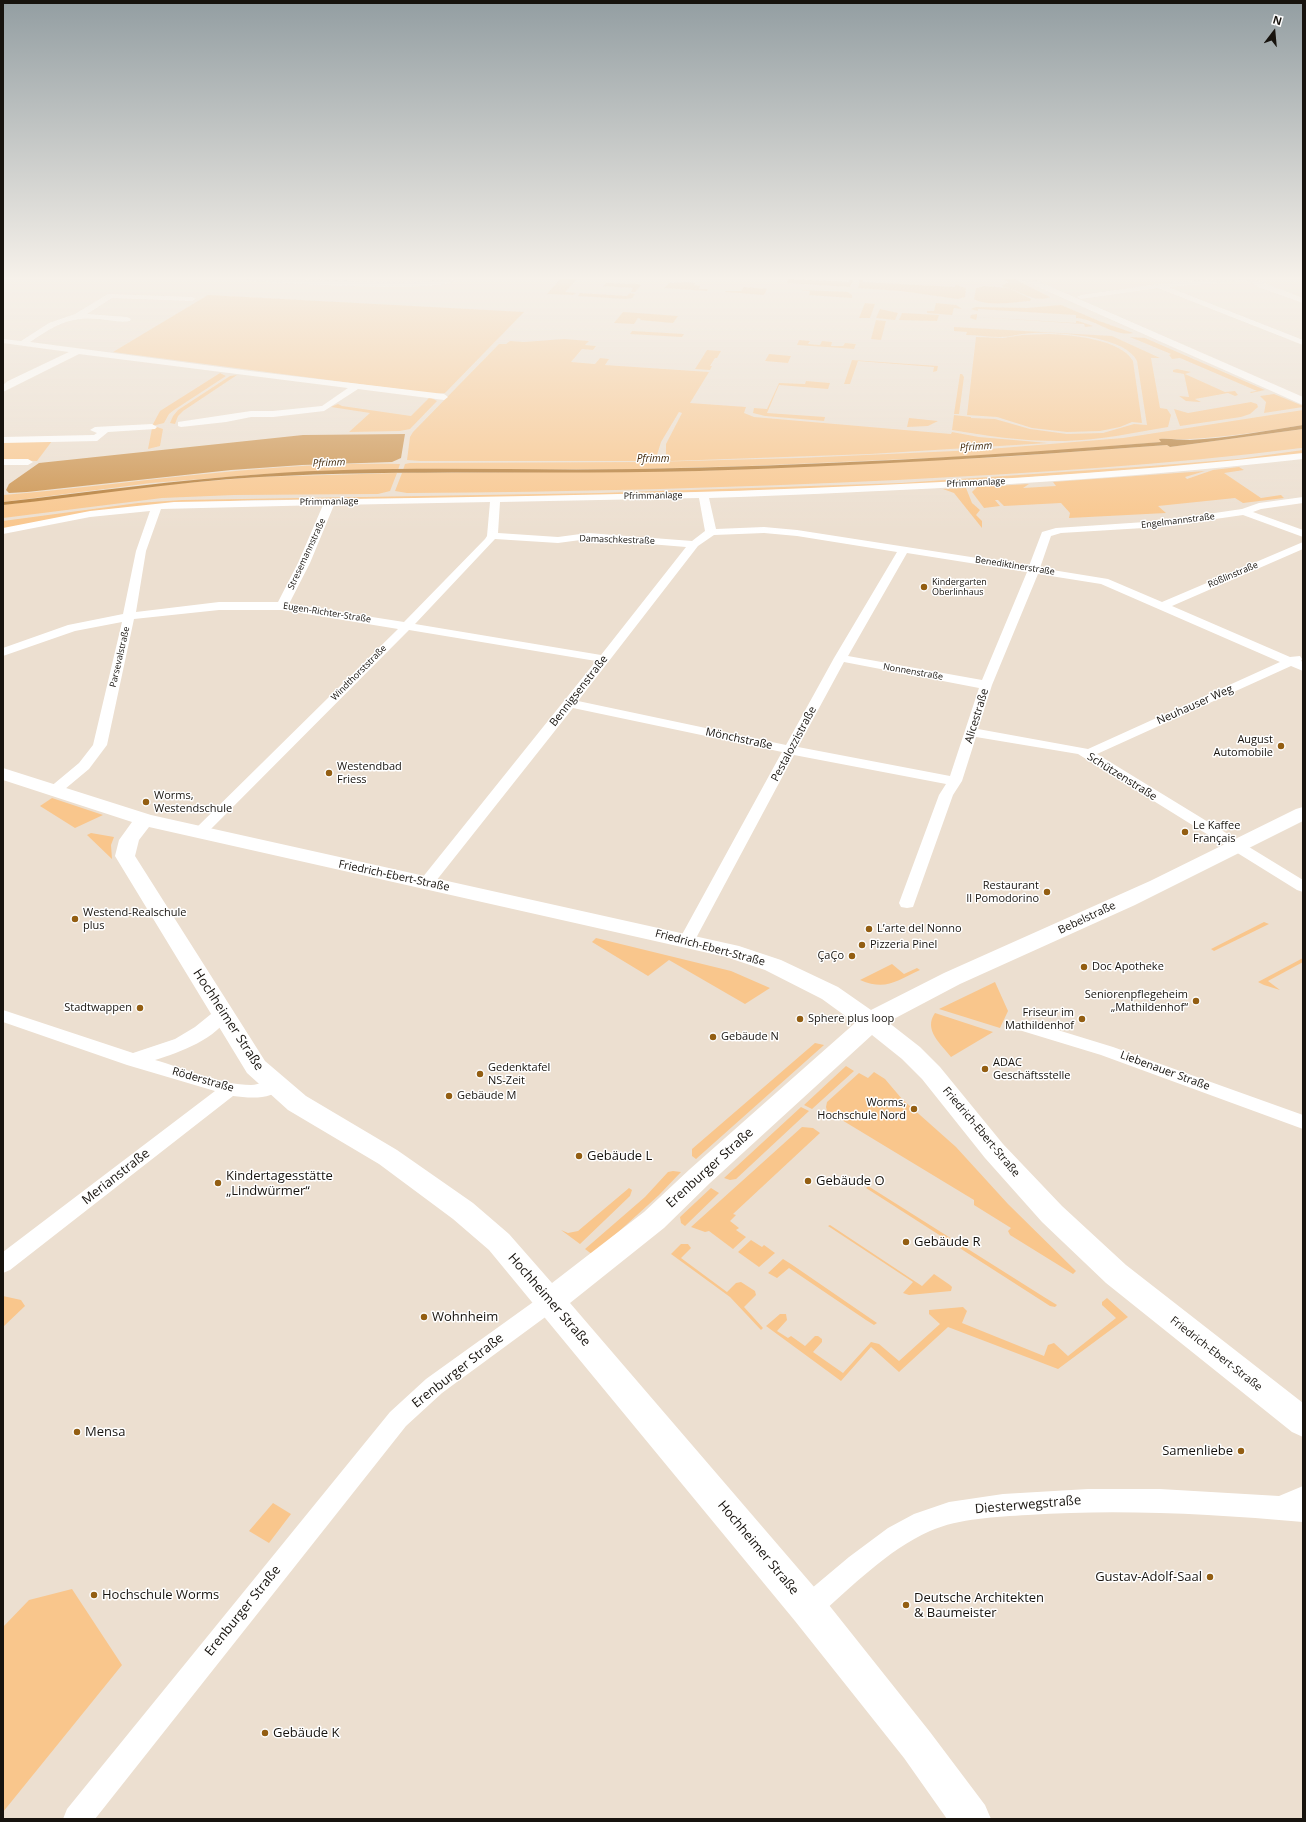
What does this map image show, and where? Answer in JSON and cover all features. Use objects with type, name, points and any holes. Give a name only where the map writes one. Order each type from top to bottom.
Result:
[{"type":"street","points":[[3,389],[7,383],[49,364]]},
{"type":"street","points":[[179,364],[444,397]]},
{"type":"street","points":[[1218,364],[1303,401]]},
{"type":"street","points":[[1236,364],[1303,393]]},
{"type":"street","points":[[181,424],[226,419],[251,414],[273,414],[324,408],[356,387]]},
{"type":"street","points":[[3,440],[97,438],[105,430],[152,427]]},
{"type":"street","name":"Pfrimmanlage","points":[[3,531],[90,514],[157,507],[231,503],[495,500],[703,495],[927,486],[1045,479],[1212,466],[1303,456]]},
{"type":"street","points":[[3,462],[28,462]]},
{"type":"street","points":[[703,495],[711,532]]},
{"type":"street","points":[[492,536],[495,500]]},
{"type":"street","name":"Engelmannstraße","points":[[1051,532],[1160,524],[1244,512],[1260,506],[1303,500]]},
{"type":"street","name":"Stresemannstraße","points":[[282,606],[304,563],[330,502]]},
{"type":"street","name":"Parsevalstraße","points":[[54,791],[84,766],[100,745],[129,616],[141,551],[157,507]]},
{"type":"street","points":[[1244,512],[1303,534]]},
{"type":"street","name":"Benediktinerstraße","points":[[711,532],[774,530],[1034,569],[1108,582],[1297,664]]},
{"type":"street","name":"Bennigsenstraße","points":[[426,883],[605,659],[694,544],[711,532]]},
{"type":"street","name":"Alicestraße","points":[[907,903],[946,795],[955,781],[986,685],[1034,569],[1045,537],[1051,532]]},
{"type":"street","name":"Damaschkestraße","points":[[492,536],[558,540],[588,536],[694,544]]},
{"type":"street","name":"Windthorststraße","points":[[199,834],[408,625],[489,541],[492,536]]},
{"type":"street","name":"Rößlinstraße","points":[[1162,606],[1303,545]]},
{"type":"street","name":"Pestalozzistraße","points":[[687,940],[840,658],[904,549]]},
{"type":"street","name":"Eugen-Richter-Straße","points":[[3,652],[72,628],[129,616],[212,606],[282,606],[408,625],[605,659]]},
{"type":"street","name":"Neuhauser Weg","points":[[1086,754],[1297,664],[1303,656]]},
{"type":"street","name":"Nonnenstraße","points":[[840,658],[986,685]]},
{"type":"street","name":"Mönchstraße","points":[[570,703],[790,750],[955,781]]},
{"type":"street","name":"Schützenstraße","points":[[972,732],[1082,751],[1236,848],[1303,887]]},
{"type":"street","points":[[3,774],[54,791]]},
{"type":"street","name":"Friedrich-Ebert-Straße","points":[[54,791],[145,820],[199,834],[687,940],[752,957],[792,973],[830,993],[872,1022],[923,1064],[998,1156],[1052,1214],[1106,1264],[1203,1344],[1302,1422]]},
{"type":"street","name":"Bebelstraße","points":[[872,1022],[884,1013],[918,994],[976,966],[1069,926],[1236,848],[1303,813]]},
{"type":"street","name":"Hochheimer Straße","points":[[145,820],[129,838],[125,856],[256,1067],[274,1085],[297,1103],[388,1157],[463,1211],[499,1242],[551,1301],[808,1608],[917,1745],[971,1819]]},
{"type":"street","name":"Röderstraße","points":[[133,1060],[176,1047],[194,1038],[222,1014]]},
{"type":"street","name":"Röderstraße","points":[[3,1016],[133,1060],[230,1089],[241,1091],[261,1091],[274,1085]]},
{"type":"street","name":"Erenburger Straße","points":[[77,1819],[398,1419],[434,1386],[551,1301],[654,1220],[700,1176],[872,1022]]},
{"type":"street","name":"Liebenauer Straße","points":[[1025,1026],[1107,1051],[1303,1122]]},
{"type":"street","name":"Merianstraße","points":[[3,1264],[230,1089]]},
{"type":"street","name":"Diesterwegstraße","points":[[1279,1508],[1303,1498]]},
{"type":"street","name":"Diesterwegstraße","points":[[808,1608],[876,1550],[911,1528],[937,1518],[964,1511],[1042,1502],[1093,1500],[1210,1503],[1303,1510]]},
{"type":"shaded area","points":[[205,364],[473,364],[445,393],[436,394]]},
{"type":"shaded area","points":[[479,364],[606,364],[709,372],[690,403],[746,407],[744,413],[754,417],[951,434],[952,432],[979,437],[1048,443],[870,454],[671,461],[666,454],[666,444],[682,413],[679,412],[661,442],[657,455],[651,461],[420,461],[407,460],[410,437],[413,432]]},
{"type":"shaded area","points":[[698,364],[711,364],[710,366],[712,366],[710,370],[695,369]]},
{"type":"shaded area","points":[[851,364],[857,364],[850,384],[844,384]]},
{"type":"shaded area","points":[[896,364],[938,366],[937,371],[933,372],[934,367]]},
{"type":"shaded area","points":[[973,364],[1133,364],[1142,423],[1132,422],[1120,427],[1100,431],[1067,432],[1032,428],[997,417],[967,415]]},
{"type":"shaded area","points":[[1137,364],[1152,364],[1160,408],[1167,409],[1171,415],[1168,427],[1104,438],[1065,441],[1037,441],[952,430],[954,415],[971,418],[995,419],[1030,429],[1067,434],[1103,433],[1134,424],[1147,425]]},
{"type":"shaded area","points":[[1194,364],[1205,364],[1265,390],[1250,392],[1257,391]]},
{"type":"shaded area","points":[[1177,369],[1191,372],[1185,374],[1225,392],[1235,391],[1238,395],[1235,396],[1228,393],[1195,399],[1201,402],[1186,401],[1179,396],[1189,397],[1184,374],[1173,372],[1173,370]]},
{"type":"shaded area","points":[[220,373],[226,376],[174,410],[169,414],[164,423],[152,426],[160,411]]},
{"type":"shaded area","points":[[960,374],[964,377],[959,414],[954,414]]},
{"type":"shaded area","points":[[237,375],[183,411],[178,416],[175,424],[170,423],[178,410],[230,376]]},
{"type":"shaded area","points":[[806,381],[830,383],[828,389],[779,385],[767,413],[825,417],[824,421],[765,416],[753,413],[754,408],[767,409],[779,383],[805,384]]},
{"type":"shaded area","points":[[1274,394],[1303,407],[1264,413],[1266,402],[1260,396]]},
{"type":"shaded area","points":[[430,397],[437,401],[410,429],[400,431],[349,432],[370,413],[331,407],[338,404],[342,406],[411,416]]},
{"type":"shaded area","points":[[1251,402],[1257,404],[1258,407],[1250,414],[1241,417],[1180,426],[1174,409],[1188,413]]},
{"type":"shaded area","points":[[1303,410],[1303,425],[1261,432],[1204,438],[1160,439],[1162,442],[999,455],[748,466],[637,469],[403,470],[405,464],[410,463],[649,462],[799,458],[977,450],[1123,438]]},
{"type":"shaded area","points":[[909,418],[938,421],[928,426],[907,427]]},
{"type":"shaded area","points":[[1303,425],[1303,429],[1170,447],[1167,445],[933,461],[699,471],[369,473],[259,477],[163,486],[3,505],[3,502],[101,490],[264,474],[311,471],[404,469],[703,468],[834,463],[965,456],[1161,442],[1159,439],[1190,440],[1218,438]]},
{"type":"shaded area","points":[[157,427],[163,429],[160,446],[148,449],[152,428]]},
{"type":"shaded area","points":[[1303,429],[1303,448],[1150,464],[1049,471],[836,483],[591,491],[407,493],[395,491],[402,473],[699,471],[1002,457],[1167,445],[1170,447]]},
{"type":"shaded area","points":[[405,434],[401,458],[392,462],[302,465],[231,470],[27,492],[9,493],[6,490],[9,484],[39,463],[303,435]]},
{"type":"shaded area","points":[[52,441],[37,461],[3,460],[3,442]]},
{"type":"shaded area","points":[[1303,450],[1303,454],[1178,467],[902,486],[548,497],[254,500],[179,503],[3,529],[3,521],[138,503],[182,500],[601,493],[901,483],[1238,459]]},
{"type":"shaded area","points":[[400,464],[398,470],[265,474],[151,483],[3,502],[3,495],[201,474],[300,466]]},
{"type":"shaded area","points":[[1239,467],[1244,470],[1224,473],[1261,498],[1281,495],[1284,498],[1243,503],[1235,498],[1158,506],[1166,513],[1069,518],[1070,513],[1061,503],[1004,506],[998,500],[995,500],[1000,506],[984,508],[972,492],[977,487],[1029,484],[1023,488],[1056,486],[1053,482],[1205,471],[1185,477],[1187,479],[1213,470]]},
{"type":"shaded area","points":[[397,473],[390,491],[378,494],[234,495],[162,498],[3,518],[3,505],[150,486],[257,477]]},
{"type":"shaded area","points":[[966,488],[972,503],[980,510],[976,515],[982,521],[982,528],[954,493],[943,489]]},
{"type":"shaded area","points":[[52,798],[103,815],[75,828],[40,806]]},
{"type":"shaded area","points":[[91,833],[114,837],[111,845],[112,859],[87,835]]},
{"type":"shaded area","points":[[1264,922],[1269,924],[1214,951],[1211,949]]},
{"type":"shaded area","points":[[596,938],[731,971],[770,988],[745,1004],[669,960],[648,976],[592,942]]},
{"type":"shaded area","points":[[1303,958],[1303,962],[1268,981],[1280,990],[1258,982]]},
{"type":"shaded area","points":[[892,964],[904,974],[917,968],[920,970],[897,981],[884,985],[877,985],[860,980]]},
{"type":"shaded area","points":[[995,982],[1008,1011],[1000,1028],[939,1009]]},
{"type":"shaded area","points":[[935,1013],[993,1032],[951,1057],[938,1042],[932,1031],[932,1019]]},
{"type":"shaded area","points":[[815,1043],[824,1045],[696,1159],[692,1156],[692,1149]]},
{"type":"shaded area","points":[[846,1066],[854,1071],[812,1109],[804,1105]]},
{"type":"shaded area","points":[[874,1072],[885,1079],[902,1099],[956,1147],[1008,1204],[1076,1271],[1073,1274],[1010,1235],[1008,1231],[1011,1228],[974,1205],[974,1200],[827,1111],[827,1102],[859,1073],[868,1078]]},
{"type":"shaded area","points":[[801,1107],[809,1111],[736,1179],[730,1180],[724,1178]]},
{"type":"shaded area","points":[[802,1127],[813,1128],[820,1133],[733,1214],[736,1215],[730,1221],[739,1228],[736,1230],[746,1237],[733,1249],[709,1231],[705,1232],[691,1227]]},
{"type":"shaded area","points":[[668,1172],[681,1172],[659,1195],[593,1255],[585,1249],[645,1197]]},
{"type":"shaded area","points":[[868,1186],[1057,1305],[1055,1307],[1050,1306],[866,1188]]},
{"type":"shaded area","points":[[629,1188],[632,1190],[630,1196],[580,1244],[561,1230],[568,1233],[578,1231]]},
{"type":"shaded area","points":[[711,1188],[719,1193],[685,1226],[681,1223],[680,1217]]},
{"type":"shaded area","points":[[830,1225],[922,1286],[934,1274],[952,1287],[951,1291],[909,1295],[903,1293],[913,1282],[828,1226]]},
{"type":"shaded area","points":[[751,1240],[762,1247],[764,1245],[775,1253],[759,1267],[738,1252]]},
{"type":"shaded area","points":[[681,1244],[688,1244],[691,1248],[681,1258],[727,1292],[736,1283],[741,1282],[755,1291],[756,1295],[744,1307],[763,1328],[761,1330],[730,1297],[671,1254]]},
{"type":"shaded area","points":[[783,1259],[877,1323],[874,1325],[866,1320],[789,1268],[777,1278],[768,1273]]},
{"type":"shaded area","points":[[3,1296],[21,1300],[25,1306],[3,1327]]},
{"type":"shaded area","points":[[1107,1298],[1128,1317],[1058,1369],[948,1327],[899,1372],[871,1347],[841,1381],[766,1326],[780,1314],[786,1314],[787,1320],[777,1331],[788,1338],[791,1336],[805,1346],[815,1336],[818,1336],[822,1339],[822,1342],[813,1352],[843,1373],[871,1342],[879,1344],[899,1361],[940,1324],[929,1314],[929,1310],[963,1307],[967,1311],[962,1323],[1044,1356],[1048,1345],[1054,1343],[1068,1356],[1116,1318],[1102,1305],[1102,1302]]},
{"type":"shaded area","points":[[273,1503],[291,1514],[269,1543],[249,1531]]},
{"type":"shaded area","points":[[72,1589],[122,1665],[3,1812],[3,1627],[29,1600]]},
{"type":"place","name":"Kindergarten Oberlinhaus","points":[[924,587]]},
{"type":"place","name":"August Automobile","points":[[1281,746]]},
{"type":"place","name":"Westendbad Friess","points":[[329,773]]},
{"type":"place","name":"Worms, Westendschule","points":[[146,802]]},
{"type":"place","name":"Le Kaffee Français","points":[[1185,832]]},
{"type":"place","name":"Restaurant Il Pomodorino","points":[[1047,892]]},
{"type":"place","name":"Westend-Realschule plus","points":[[75,919]]},
{"type":"place","name":"L’arte del Nonno","points":[[869,929]]},
{"type":"place","name":"Pizzeria Pinel","points":[[862,945]]},
{"type":"place","name":"ÇaÇo","points":[[852,956]]},
{"type":"place","name":"Doc Apotheke","points":[[1084,967]]},
{"type":"place","name":"Seniorenpflegeheim „Mathildenhof“","points":[[1196,1001]]},
{"type":"place","name":"Stadtwappen","points":[[140,1008]]},
{"type":"place","name":"Sphere plus loop","points":[[800,1019]]},
{"type":"place","name":"Friseur im Mathildenhof","points":[[1082,1019]]},
{"type":"place","name":"Gebäude N","points":[[713,1037]]},
{"type":"place","name":"ADAC Geschäftsstelle","points":[[985,1069]]},
{"type":"place","name":"Gedenktafel NS-Zeit","points":[[480,1074]]},
{"type":"place","name":"Gebäude M","points":[[449,1096]]},
{"type":"place","name":"Worms, Hochschule Nord","points":[[914,1109]]},
{"type":"place","name":"Gebäude L","points":[[579,1156]]},
{"type":"place","name":"Gebäude O","points":[[808,1181]]},
{"type":"place","name":"Kindertagesstätte „Lindwürmer“","points":[[218,1183]]},
{"type":"place","name":"Gebäude R","points":[[906,1242]]},
{"type":"place","name":"Wohnheim","points":[[424,1317]]},
{"type":"place","name":"Mensa","points":[[77,1432]]},
{"type":"place","name":"Samenliebe","points":[[1241,1451]]},
{"type":"place","name":"Gustav-Adolf-Saal","points":[[1210,1577]]},
{"type":"place","name":"Hochschule Worms","points":[[94,1595]]},
{"type":"place","name":"Deutsche Architekten & Baumeister","points":[[906,1605]]},
{"type":"place","name":"Gebäude K","points":[[265,1733]]},
{"type":"water label","name":"Pfrimm","points":[[976,447]]},
{"type":"water label","name":"Pfrimm","points":[[653,459]]},
{"type":"water label","name":"Pfrimm","points":[[329,463]]}]
